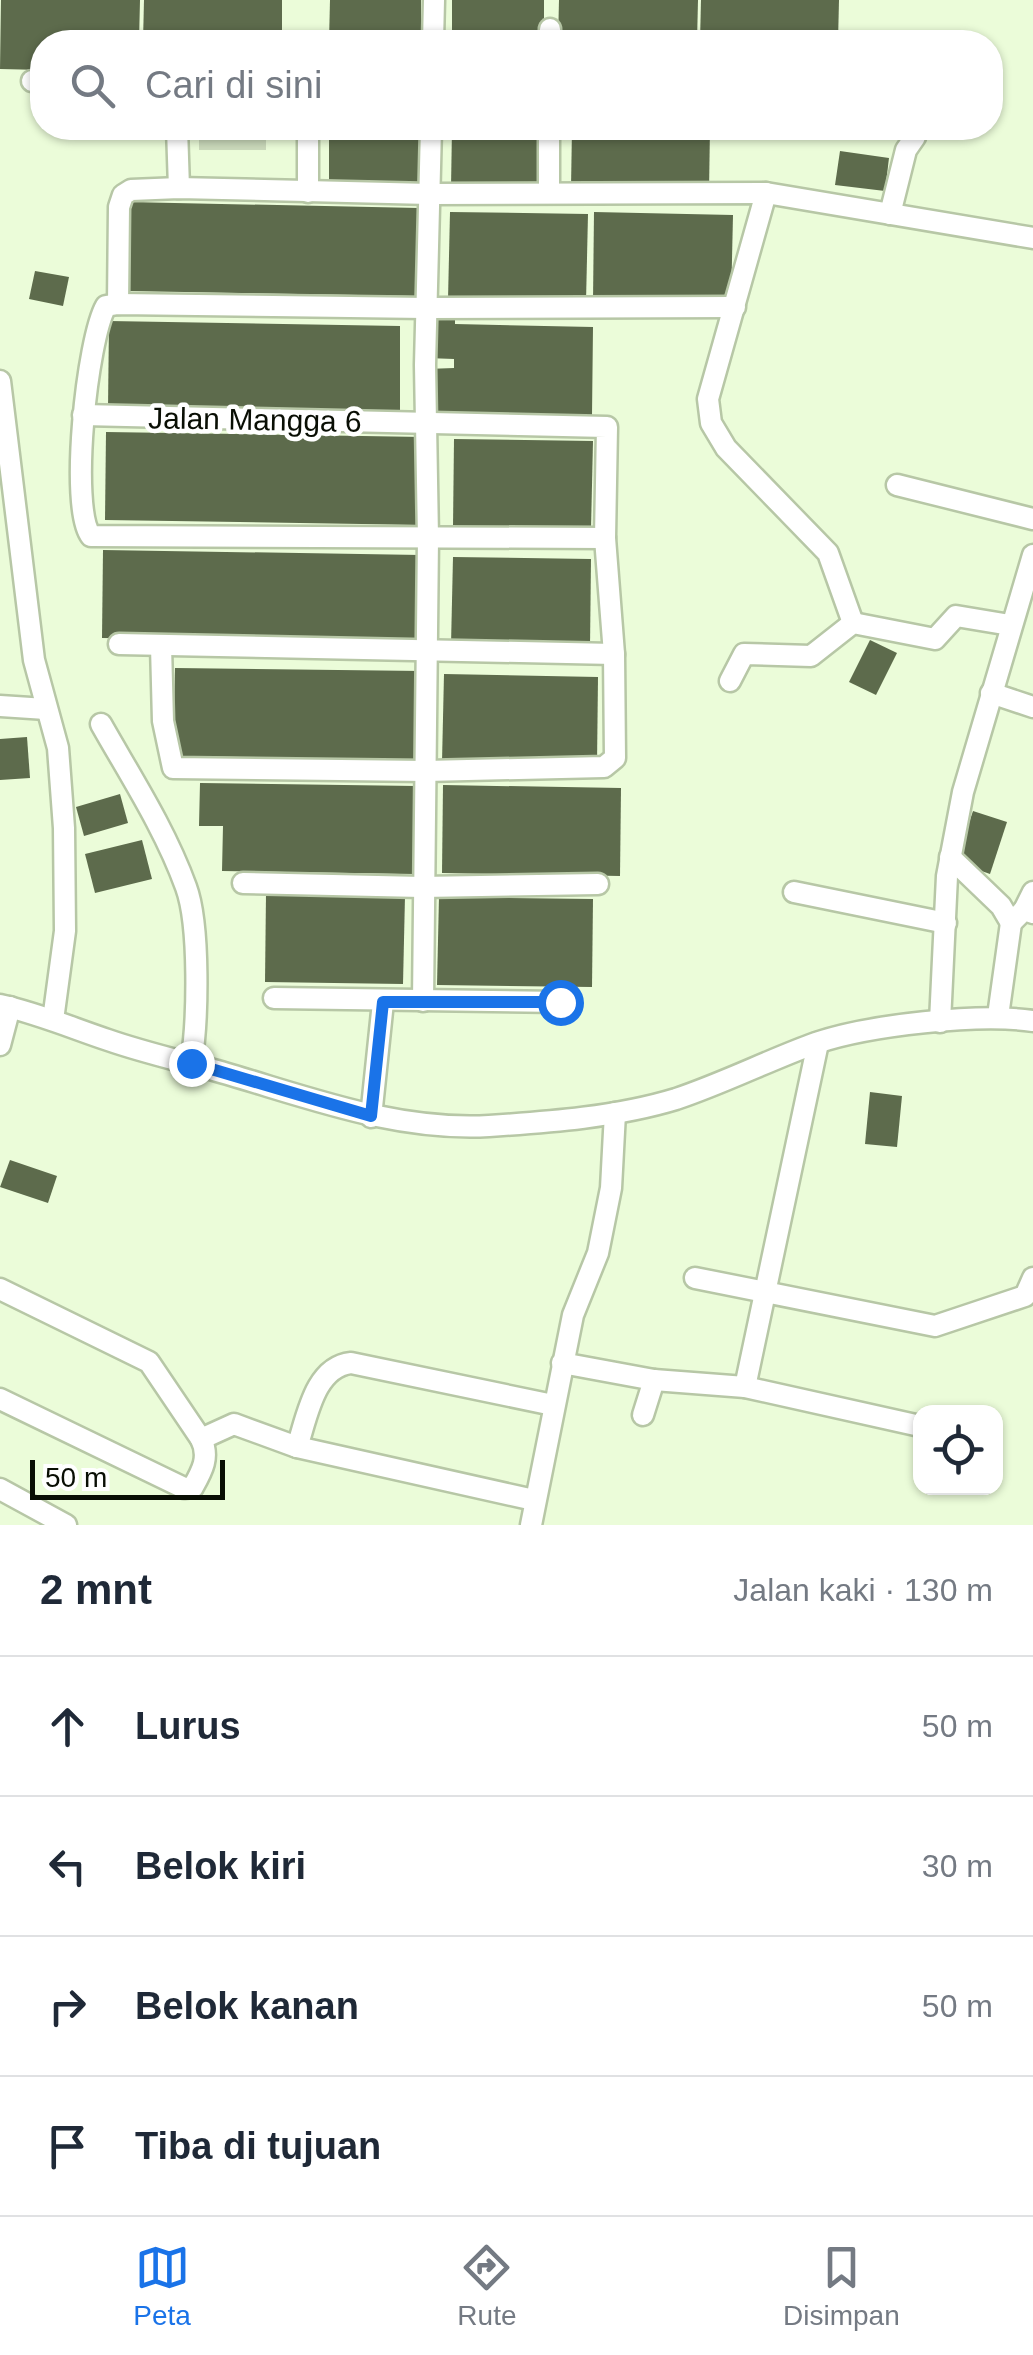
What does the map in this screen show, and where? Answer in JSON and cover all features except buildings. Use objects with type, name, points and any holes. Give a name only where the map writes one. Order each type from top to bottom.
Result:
[{"type":"street","points":[[433,30],[434,0]]},
{"type":"street","points":[[177,140],[179,188]]},
{"type":"street","points":[[308,140],[308,192]]},
{"type":"street","points":[[423,1001],[428,652],[426,308],[431,140]]},
{"type":"street","points":[[549,140],[549,193]]},
{"type":"street","points":[[890,214],[912,140]]},
{"type":"street","points":[[118,304],[119,208],[122,195],[131,190],[766,193],[1033,238]]},
{"type":"street","points":[[766,193],[708,399],[711,423],[726,448],[828,553],[853,623]]},
{"type":"street","points":[[161,646],[162,721],[173,768],[426,771],[592,768],[612,763],[614,654],[605,538],[91,536],[82,520],[83,416],[98,327],[106,306],[118,304],[734,307]]},
{"type":"street","points":[[0,380],[34,660],[58,748],[66,931],[53,1020]]},
{"type":"street","name":"Jalan Mangga 6","points":[[83,416],[607,428],[605,538]]},
{"type":"street","points":[[897,485],[1033,520]]},
{"type":"street","points":[[940,1022],[950,857],[963,792],[1010,625],[1027,593],[1033,554]]},
{"type":"street","points":[[853,623],[935,639],[956,616],[1010,625]]},
{"type":"street","points":[[730,681],[744,654],[811,656],[853,623]]},
{"type":"street","points":[[119,644],[614,654]]},
{"type":"street","points":[[991,693],[1033,707]]},
{"type":"street","points":[[0,706],[46,709]]},
{"type":"street","points":[[101,724],[159,825],[187,890],[194,933],[191,1063]]},
{"type":"street","points":[[950,857],[1001,906],[1025,909],[998,1016]]},
{"type":"street","points":[[243,883],[598,884]]},
{"type":"street","points":[[794,892],[946,923]]},
{"type":"street","points":[[274,998],[560,1002]]},
{"type":"street","points":[[371,1116],[383,1002]]},
{"type":"street","points":[[0,1045],[5,1006],[110,1041],[371,1116],[432,1126],[489,1126],[616,1113],[672,1100],[743,1076],[818,1042],[998,1016],[1033,1021]]},
{"type":"street","points":[[746,1387],[818,1042]]},
{"type":"street","points":[[531,1525],[573,1315],[598,1253],[611,1188],[616,1113]]},
{"type":"street","points":[[694,1278],[935,1326],[1026,1296],[1033,1278]]},
{"type":"street","points":[[0,1289],[149,1362],[201,1440],[205,1462],[193,1487],[184,1488],[0,1398]]},
{"type":"street","points":[[562,1362],[654,1380],[746,1387],[913,1424]]},
{"type":"street","points":[[297,1447],[321,1381],[340,1364],[351,1363],[554,1405]]},
{"type":"street","points":[[643,1414],[654,1380]]},
{"type":"street","points":[[201,1440],[234,1424],[297,1447],[534,1500]]},
{"type":"street","points":[[0,1489],[66,1525]]},
{"type":"green space","points":[[199,140],[266,140],[266,150],[199,150]]},
{"type":"route","points":[[191,1063],[371,1116],[383,1002],[560,1002]]}]
